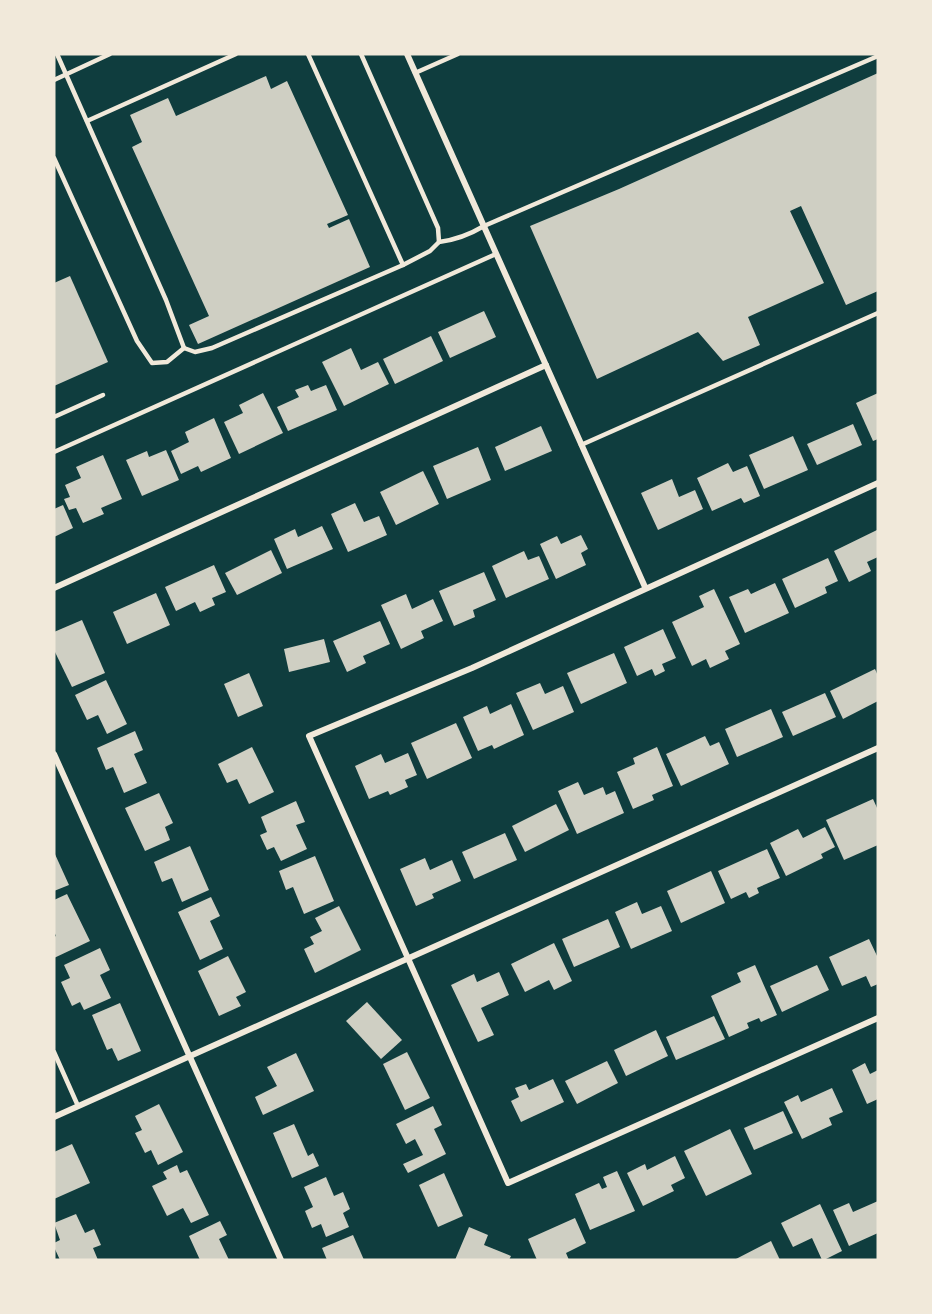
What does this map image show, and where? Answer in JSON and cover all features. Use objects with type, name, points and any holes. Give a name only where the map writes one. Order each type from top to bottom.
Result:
[{"type":"street","points":[[407,54],[645,587]]},
{"type":"street","points":[[54,588],[546,365]]},
{"type":"street","points":[[878,483],[645,587],[472,668],[309,736],[508,1183],[878,1018]]},
{"type":"street","points":[[54,1117],[878,748]]},
{"type":"street","points":[[54,754],[281,1260]]},
{"type":"lane","points":[[57,54],[166,300],[184,348],[195,352],[212,348],[403,265],[430,251],[439,242],[453,240],[878,56]]},
{"type":"lane","points":[[54,80],[110,54]]},
{"type":"lane","points":[[87,121],[236,54]]},
{"type":"lane","points":[[308,54],[403,265]]},
{"type":"lane","points":[[362,54],[438,228],[439,242]]},
{"type":"lane","points":[[415,73],[458,54]]},
{"type":"lane","points":[[54,158],[137,341],[152,363],[167,362],[184,348]]},
{"type":"lane","points":[[54,452],[496,254]]},
{"type":"lane","points":[[581,445],[878,313]]},
{"type":"lane","points":[[54,417],[103,395]]},
{"type":"lane","points":[[54,1052],[78,1106]]},
{"type":"building","points":[[878,73],[878,291],[846,305],[801,206],[790,211],[824,283],[748,317],[760,345],[723,361],[698,332],[597,379],[530,226],[619,189]]},
{"type":"building","points":[[266,76],[271,89],[287,81],[348,215],[327,224],[329,228],[349,219],[370,267],[198,344],[189,325],[209,316],[132,147],[142,142],[130,115],[168,98],[176,116]]},
{"type":"building","points":[[70,276],[108,362],[54,386],[54,283]]},
{"type":"building","points":[[484,311],[496,337],[450,358],[438,332]]},
{"type":"building","points":[[431,336],[443,361],[395,384],[383,359]]},
{"type":"building","points":[[351,348],[361,370],[378,362],[389,384],[344,406],[322,362]]},
{"type":"building","points":[[308,385],[311,391],[326,385],[337,410],[288,431],[277,407],[299,397],[295,390]]},
{"type":"building","points":[[263,393],[283,433],[239,454],[224,422],[243,413],[239,405]]},
{"type":"building","points":[[878,393],[878,439],[873,441],[856,403]]},
{"type":"building","points":[[214,418],[231,458],[201,472],[198,466],[181,474],[171,451],[189,442],[185,432]]},
{"type":"building","points":[[853,424],[862,445],[817,465],[807,444]]},
{"type":"building","points":[[541,426],[552,451],[505,471],[495,447]]},
{"type":"building","points":[[793,436],[808,470],[764,489],[749,455]]},
{"type":"building","points":[[478,447],[491,480],[447,499],[433,466]]},
{"type":"building","points":[[166,450],[179,480],[142,496],[126,460],[147,451],[149,457]]},
{"type":"building","points":[[103,455],[122,499],[101,508],[104,514],[83,523],[76,508],[69,510],[64,499],[70,497],[65,485],[81,478],[76,467]]},
{"type":"building","points":[[728,463],[733,472],[747,466],[760,496],[744,503],[741,498],[712,511],[697,478]]},
{"type":"building","points":[[423,471],[439,504],[396,525],[380,492]]},
{"type":"building","points":[[672,479],[679,497],[695,490],[703,509],[658,530],[641,493]]},
{"type":"building","points":[[355,503],[364,522],[379,516],[387,535],[348,552],[331,514]]},
{"type":"building","points":[[63,505],[73,528],[54,537],[54,509]]},
{"type":"building","points":[[322,526],[333,549],[287,569],[274,539],[295,529],[298,537]]},
{"type":"building","points":[[877,530],[878,557],[867,562],[871,571],[849,582],[834,551]]},
{"type":"building","points":[[581,535],[588,549],[581,553],[586,565],[556,579],[540,544],[557,536],[561,544]]},
{"type":"building","points":[[271,550],[282,573],[237,595],[225,573]]},
{"type":"building","points":[[524,551],[528,560],[539,556],[549,579],[506,598],[492,566]]},
{"type":"building","points":[[828,558],[838,581],[825,587],[827,593],[795,608],[782,579]]},
{"type":"building","points":[[214,565],[226,592],[212,598],[215,605],[200,612],[195,602],[176,611],[165,587]]},
{"type":"building","points":[[484,572],[496,600],[473,610],[475,617],[454,626],[439,591]]},
{"type":"building","points":[[775,583],[789,613],[745,633],[729,597],[748,589],[751,594]]},
{"type":"building","points":[[714,589],[740,644],[725,651],[729,659],[710,668],[706,659],[692,666],[672,622],[704,607],[699,596]]},
{"type":"building","points":[[156,593],[170,625],[127,644],[113,612]]},
{"type":"building","points":[[406,594],[412,609],[433,599],[443,621],[421,631],[424,638],[401,649],[381,605]]},
{"type":"building","points":[[82,620],[105,673],[72,687],[54,650],[54,632]]},
{"type":"building","points":[[380,621],[390,644],[363,656],[366,663],[347,672],[333,641]]},
{"type":"building","points":[[663,629],[676,658],[662,664],[665,671],[655,676],[652,669],[637,676],[624,647]]},
{"type":"building","points":[[324,639],[330,662],[289,672],[284,649]]},
{"type":"building","points":[[614,653],[627,683],[581,704],[567,673]]},
{"type":"building","points":[[875,669],[878,676],[878,701],[843,719],[830,691]]},
{"type":"building","points":[[249,673],[263,706],[238,717],[224,684]]},
{"type":"building","points":[[106,680],[127,724],[107,734],[98,715],[87,720],[75,695]]},
{"type":"building","points":[[540,683],[545,694],[563,686],[574,712],[533,730],[516,693]]},
{"type":"building","points":[[825,693],[836,717],[793,736],[782,712]]},
{"type":"building","points":[[511,704],[524,735],[494,749],[492,745],[478,751],[463,717],[487,706],[490,714]]},
{"type":"building","points":[[771,709],[783,737],[737,757],[725,729]]},
{"type":"building","points":[[456,723],[472,758],[427,779],[411,743]]},
{"type":"building","points":[[135,731],[143,750],[134,754],[147,783],[124,793],[113,767],[106,770],[97,748]]},
{"type":"building","points":[[705,736],[710,746],[719,742],[729,764],[681,786],[666,754]]},
{"type":"building","points":[[252,747],[274,792],[249,804],[237,779],[227,783],[218,764]]},
{"type":"building","points":[[657,747],[673,786],[652,795],[654,800],[633,809],[617,772],[635,764],[633,758]]},
{"type":"building","points":[[408,753],[417,775],[405,780],[408,787],[390,795],[388,791],[369,799],[355,766],[381,754],[385,763]]},
{"type":"building","points":[[578,782],[584,795],[603,787],[606,795],[615,791],[624,813],[577,834],[558,791]]},
{"type":"building","points":[[159,793],[173,823],[165,827],[170,840],[145,851],[125,808]]},
{"type":"building","points":[[873,799],[878,810],[878,845],[844,860],[826,820]]},
{"type":"building","points":[[296,801],[305,822],[296,825],[307,849],[281,861],[274,847],[267,850],[260,835],[267,832],[261,817]]},
{"type":"building","points":[[556,804],[569,830],[525,852],[512,826]]},
{"type":"building","points":[[825,827],[835,847],[821,854],[823,858],[786,876],[770,843],[798,829],[803,838]]},
{"type":"building","points":[[505,833],[517,860],[474,879],[462,852]]},
{"type":"building","points":[[190,846],[209,890],[182,902],[172,878],[162,882],[154,862]]},
{"type":"building","points":[[767,849],[780,878],[757,888],[759,893],[749,898],[746,892],[731,899],[718,871]]},
{"type":"building","points":[[54,852],[69,885],[54,891]]},
{"type":"building","points":[[315,856],[334,901],[304,914],[293,887],[286,890],[279,871]]},
{"type":"building","points":[[425,858],[430,870],[452,860],[461,881],[432,894],[434,898],[416,906],[400,869]]},
{"type":"building","points":[[711,871],[725,903],[681,923],[667,891]]},
{"type":"building","points":[[67,894],[90,941],[54,958],[54,937],[56,936],[54,900]]},
{"type":"building","points":[[211,897],[220,916],[210,921],[223,949],[200,960],[178,912]]},
{"type":"building","points":[[637,902],[642,914],[661,906],[672,931],[631,949],[615,912]]},
{"type":"building","points":[[339,906],[361,950],[315,973],[304,949],[314,944],[310,937],[322,931],[315,918]]},
{"type":"building","points":[[608,919],[620,947],[574,967],[562,939]]},
{"type":"building","points":[[869,939],[878,958],[878,984],[871,987],[866,976],[842,986],[829,957]]},
{"type":"building","points":[[554,943],[572,981],[554,990],[549,980],[525,992],[511,964]]},
{"type":"building","points":[[100,948],[110,970],[100,975],[111,998],[84,1010],[80,1002],[72,1006],[61,982],[70,978],[64,965]]},
{"type":"building","points":[[228,956],[246,992],[236,997],[241,1006],[219,1016],[198,971]]},
{"type":"building","points":[[755,965],[777,1015],[761,1022],[759,1018],[747,1023],[749,1028],[729,1037],[711,996],[741,982],[737,973]]},
{"type":"building","points":[[817,965],[829,990],[782,1012],[770,986]]},
{"type":"building","points":[[499,972],[509,995],[481,1008],[494,1035],[478,1042],[451,985],[474,974],[477,982]]},
{"type":"building","points":[[367,1002],[402,1040],[381,1059],[346,1021]]},
{"type":"building","points":[[120,1003],[141,1051],[118,1061],[112,1048],[107,1050],[92,1015]]},
{"type":"building","points":[[714,1016],[725,1039],[676,1060],[666,1037]]},
{"type":"building","points":[[656,1030],[668,1056],[626,1076],[614,1050]]},
{"type":"building","points":[[407,1052],[430,1098],[405,1110],[383,1064]]},
{"type":"building","points":[[296,1053],[314,1091],[263,1115],[255,1097],[277,1086],[267,1067]]},
{"type":"building","points":[[607,1061],[618,1083],[577,1104],[565,1081]]},
{"type":"building","points":[[865,1063],[870,1074],[878,1070],[878,1099],[867,1104],[852,1070]]},
{"type":"building","points":[[553,1079],[564,1102],[521,1122],[511,1101],[519,1097],[515,1088],[526,1084],[529,1090]]},
{"type":"building","points":[[832,1088],[843,1112],[829,1118],[832,1125],[802,1139],[784,1102],[798,1095],[801,1102]]},
{"type":"building","points":[[159,1104],[183,1152],[158,1165],[151,1150],[145,1153],[135,1133],[142,1130],[135,1116]]},
{"type":"building","points":[[433,1106],[442,1125],[434,1129],[446,1154],[408,1173],[403,1164],[423,1155],[415,1139],[406,1144],[396,1124]]},
{"type":"building","points":[[783,1111],[793,1133],[754,1150],[744,1128]]},
{"type":"building","points":[[294,1124],[308,1156],[313,1153],[319,1166],[292,1178],[273,1133]]},
{"type":"building","points":[[730,1129],[752,1174],[706,1196],[684,1151]]},
{"type":"building","points":[[72,1144],[90,1183],[54,1199],[54,1152]]},
{"type":"building","points":[[675,1156],[685,1178],[671,1185],[674,1191],[643,1206],[627,1173],[645,1164],[647,1170]]},
{"type":"building","points":[[177,1165],[180,1173],[187,1170],[209,1215],[191,1223],[183,1208],[167,1216],[152,1186],[167,1179],[163,1172]]},
{"type":"building","points":[[617,1171],[635,1211],[590,1230],[575,1194],[599,1183],[602,1189],[607,1187],[603,1177]]},
{"type":"building","points":[[444,1173],[463,1216],[438,1227],[419,1185]]},
{"type":"building","points":[[326,1177],[334,1196],[343,1192],[350,1209],[343,1213],[349,1227],[326,1237],[321,1224],[312,1228],[305,1211],[313,1207],[304,1187]]},
{"type":"building","points":[[878,1201],[878,1233],[849,1246],[833,1210],[849,1203],[853,1212]]},
{"type":"building","points":[[820,1204],[842,1251],[824,1260],[812,1238],[793,1247],[781,1223]]},
{"type":"building","points":[[76,1214],[85,1233],[94,1229],[101,1245],[93,1248],[98,1260],[60,1260],[54,1247],[54,1243],[60,1240],[54,1223]]},
{"type":"building","points":[[575,1218],[586,1243],[566,1253],[569,1260],[537,1260],[528,1239]]},
{"type":"building","points":[[220,1221],[227,1235],[219,1239],[229,1260],[200,1260],[189,1236]]},
{"type":"building","points":[[469,1227],[488,1235],[484,1245],[511,1256],[509,1260],[455,1260]]},
{"type":"building","points":[[353,1235],[364,1260],[327,1260],[322,1248]]},
{"type":"building","points":[[771,1241],[780,1260],[734,1260]]}]
